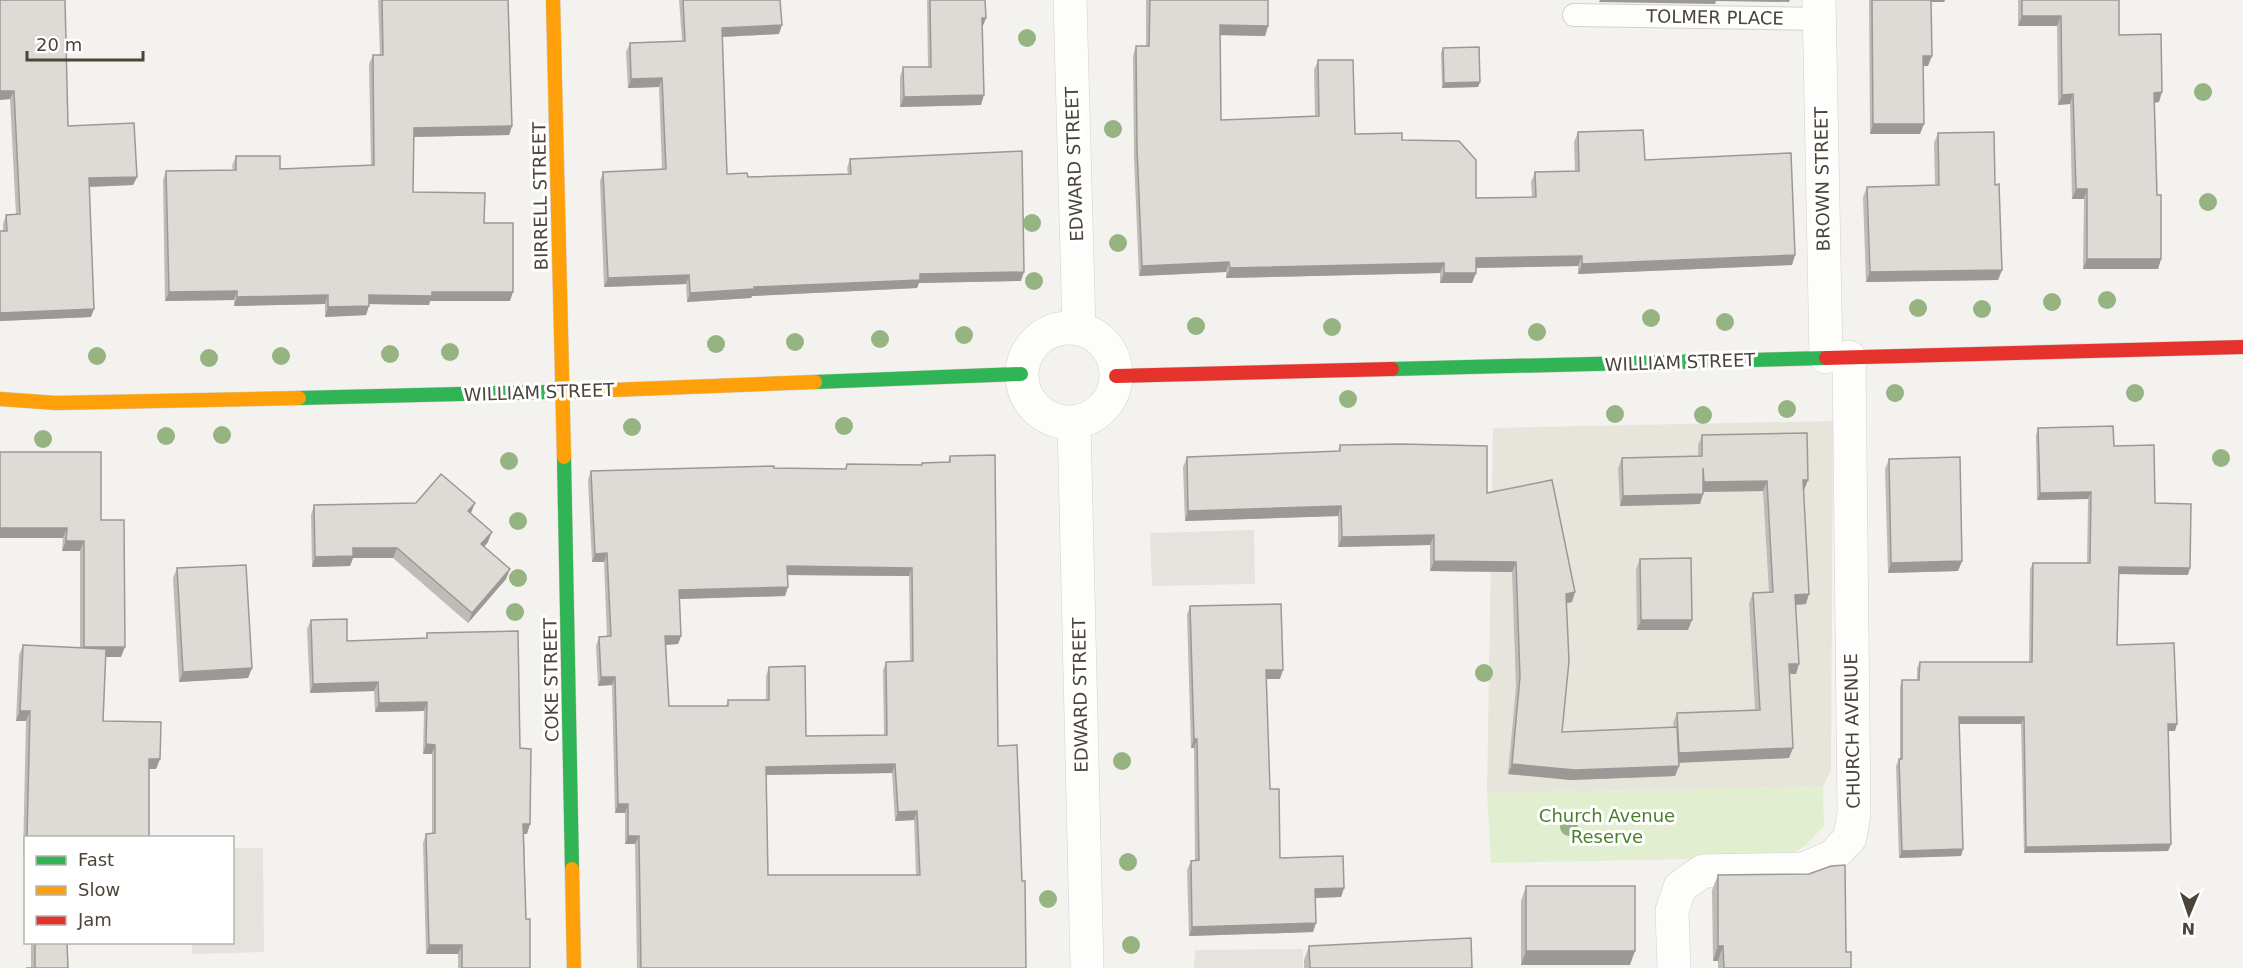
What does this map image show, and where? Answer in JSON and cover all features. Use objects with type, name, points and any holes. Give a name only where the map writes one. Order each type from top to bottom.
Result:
[{"type":"street","name":"BIRRELL STREET","points":[[553,0],[563,392]]},
{"type":"street","name":"EDWARD STREET","points":[[1070,0],[1079,329]]},
{"type":"street","name":"BROWN STREET","points":[[1819,9],[1838,357]]},
{"type":"street","points":[[1061,328],[1079,329],[1094,335],[1107,346],[1114,361],[1116,376],[1113,392],[1104,407],[1091,417],[1074,422],[1058,421],[1042,414],[1030,403],[1023,388],[1021,374],[1024,358],[1033,344],[1045,333],[1061,328]]},
{"type":"street","name":"WILLIAM STREET","points":[[1116,376],[2243,347]]},
{"type":"street","name":"CHURCH AVENUE","points":[[1674,968],[1672,911],[1680,888],[1703,871],[1803,869],[1832,857],[1850,838],[1854,813],[1838,357]]},
{"type":"street","name":"WILLIAM STREET","points":[[0,399],[56,403],[563,392],[1021,374]]},
{"type":"street","name":"COKE STREET","points":[[563,392],[574,968]]},
{"type":"street","name":"WILLIAM STREET","points":[[0,415],[56,403]]},
{"type":"street","name":"EDWARD STREET","points":[[1074,422],[1087,968]]},
{"type":"lane","name":"TOLMER PLACE","points":[[1574,15],[1819,9]]},
{"type":"shaded area","points":[[1833,421],[1831,770],[1823,786],[1487,793],[1493,428]]},
{"type":"shaded area","points":[[1254,530],[1255,584],[1152,586],[1150,533]]},
{"type":"shaded area","points":[[234,848],[263,848],[264,952],[192,954],[192,944],[234,944]]},
{"type":"shaded area","points":[[1303,949],[1303,968],[1194,968],[1195,950]]},
{"type":"green space","name":"Church Avenue Reserve","points":[[1823,786],[1824,826],[1807,844],[1793,854],[1691,859],[1491,863],[1487,793]]},
{"type":"building","points":[[0,0],[65,0],[68,126],[134,123],[137,177],[89,178],[94,309],[0,313],[0,231],[7,231],[6,215],[20,214],[14,91],[0,91]]},
{"type":"building","points":[[382,0],[508,0],[512,126],[414,128],[413,192],[485,193],[484,223],[513,223],[513,292],[432,292],[432,296],[369,295],[369,306],[328,307],[328,295],[237,297],[237,291],[169,292],[166,171],[236,170],[236,156],[280,156],[280,169],[374,165],[373,55],[383,55]]},
{"type":"building","points":[[683,0],[780,0],[782,25],[722,28],[727,174],[747,173],[748,177],[851,174],[850,159],[1022,151],[1024,272],[920,274],[920,280],[754,287],[754,289],[690,293],[689,275],[608,278],[603,172],[666,169],[662,78],[631,79],[630,43],[685,41]]},
{"type":"building","points":[[930,0],[985,0],[986,18],[982,18],[984,95],[904,97],[903,67],[931,67]]},
{"type":"building","points":[[1150,0],[1268,0],[1268,26],[1220,25],[1221,120],[1319,116],[1318,60],[1353,60],[1355,134],[1402,133],[1402,140],[1459,141],[1476,160],[1476,198],[1536,197],[1535,172],[1579,171],[1578,132],[1643,130],[1645,160],[1791,153],[1795,255],[1582,264],[1582,256],[1476,258],[1476,273],[1444,273],[1444,263],[1230,268],[1229,262],[1142,266],[1136,46],[1149,46]]},
{"type":"building","points":[[1872,0],[1931,0],[1932,56],[1923,56],[1924,124],[1873,124]]},
{"type":"building","points":[[2022,0],[2119,0],[2119,35],[2161,34],[2162,92],[2154,93],[2157,195],[2161,195],[2161,259],[2087,259],[2087,189],[2076,189],[2073,94],[2062,95],[2061,16],[2022,16]]},
{"type":"building","points":[[1479,47],[1480,82],[1444,83],[1443,48]]},
{"type":"building","points":[[1994,132],[1995,185],[1999,184],[2002,270],[1870,272],[1867,187],[1939,185],[1938,133]]},
{"type":"building","points":[[2113,426],[2114,446],[2154,445],[2155,503],[2191,504],[2190,568],[2119,567],[2117,645],[2174,643],[2177,724],[2168,724],[2171,844],[2026,847],[2024,717],[1959,717],[1963,849],[1902,851],[1899,759],[1902,759],[1902,680],[1919,680],[1920,662],[2032,662],[2033,563],[2090,563],[2091,492],[2040,493],[2038,428]]},
{"type":"building","points":[[1807,433],[1808,480],[1803,480],[1809,594],[1795,595],[1799,664],[1789,664],[1793,748],[1679,753],[1677,713],[1760,710],[1753,593],[1773,592],[1767,481],[1704,482],[1703,468],[1703,494],[1623,496],[1622,458],[1702,456],[1702,435]]},
{"type":"building","points":[[1340,445],[1487,446],[1487,493],[1552,480],[1575,592],[1566,594],[1569,661],[1562,732],[1677,727],[1679,766],[1575,770],[1512,764],[1520,677],[1516,562],[1434,561],[1434,535],[1342,537],[1341,506],[1188,511],[1187,457],[1340,451]]},
{"type":"building","points":[[0,452],[101,452],[101,520],[124,520],[125,647],[84,647],[84,541],[66,541],[67,528],[0,528]]},
{"type":"building","points":[[995,455],[998,746],[1017,745],[1022,881],[1025,881],[1026,968],[641,968],[639,836],[628,836],[628,804],[618,804],[615,677],[601,677],[599,637],[611,636],[607,553],[595,554],[591,471],[774,466],[774,468],[846,469],[847,464],[922,465],[922,463],[950,462],[950,456]],"holes":[[[787,566],[912,568],[913,661],[886,662],[887,735],[806,736],[805,666],[769,667],[769,700],[728,700],[728,706],[669,706],[665,636],[681,636],[679,590],[788,587]],[[895,764],[898,812],[917,811],[920,875],[768,875],[766,767]]]},
{"type":"building","points":[[1960,457],[1962,561],[1891,563],[1889,459]]},
{"type":"building","points":[[441,474],[475,503],[468,511],[492,532],[481,544],[510,569],[472,613],[397,548],[353,548],[353,556],[315,557],[314,505],[416,503]]},
{"type":"building","points":[[1691,558],[1692,620],[1641,620],[1640,559]]},
{"type":"building","points":[[246,565],[252,668],[183,672],[177,568]]},
{"type":"building","points":[[1281,604],[1283,670],[1266,670],[1270,789],[1279,789],[1280,858],[1343,856],[1344,888],[1315,889],[1316,923],[1192,927],[1191,861],[1199,860],[1197,739],[1194,739],[1190,606]]},
{"type":"building","points":[[347,619],[347,641],[427,638],[427,633],[518,631],[520,748],[531,749],[530,824],[523,824],[526,919],[530,919],[530,968],[462,968],[462,945],[429,945],[426,834],[435,833],[435,745],[426,744],[427,702],[379,703],[378,682],[313,684],[311,620]]},
{"type":"building","points":[[23,645],[106,649],[103,721],[161,722],[160,759],[149,759],[149,836],[27,836],[30,711],[20,711]]},
{"type":"building","points":[[1845,865],[1846,952],[1851,952],[1851,968],[1724,968],[1723,946],[1718,946],[1718,875],[1809,874],[1831,866]]},
{"type":"building","points":[[1526,886],[1635,886],[1635,951],[1526,951]]},
{"type":"building","points":[[1471,938],[1472,968],[1310,968],[1309,946]]},
{"type":"building","points":[[35,944],[67,944],[68,968],[35,968]]},
{"type":"traffic: fast","points":[[1392,369],[1826,358]]},
{"type":"traffic: fast","points":[[815,382],[1021,374]]},
{"type":"traffic: fast","points":[[299,398],[587,391]]},
{"type":"traffic: fast","points":[[564,457],[572,869]]},
{"type":"traffic: slow","points":[[553,0],[564,457]]},
{"type":"traffic: slow","points":[[587,391],[815,382]]},
{"type":"traffic: slow","points":[[0,399],[56,403],[299,398]]},
{"type":"traffic: slow","points":[[572,869],[574,968]]},
{"type":"traffic: jam","points":[[1826,358],[2243,347]]},
{"type":"traffic: jam","points":[[1116,376],[1392,369]]}]
